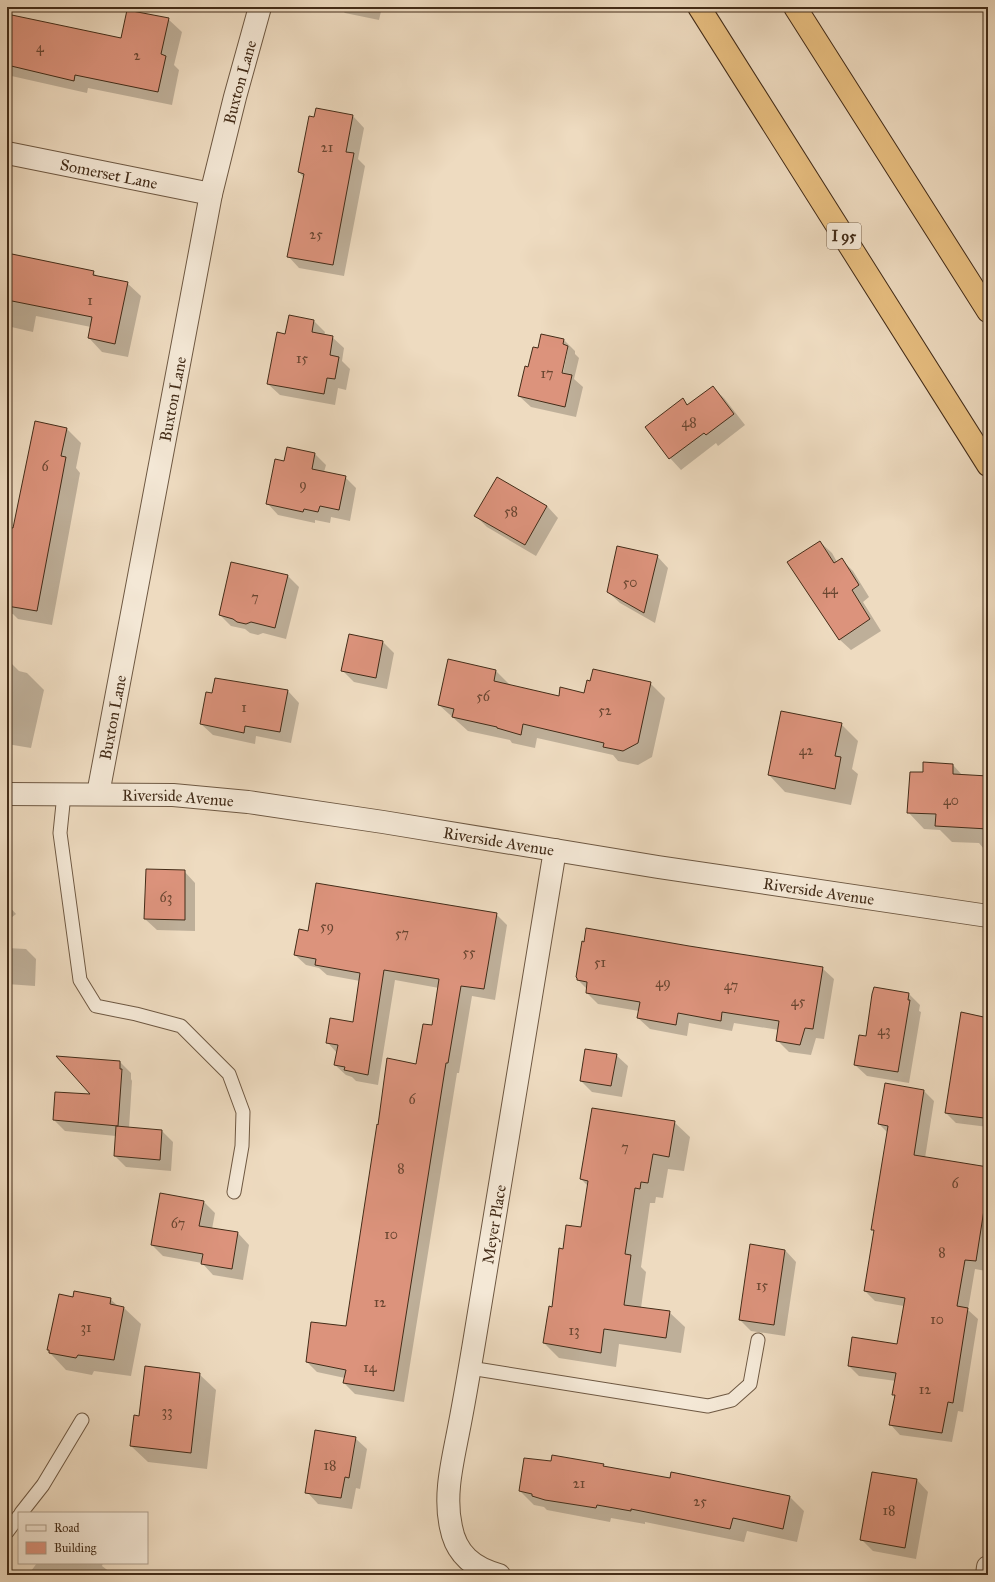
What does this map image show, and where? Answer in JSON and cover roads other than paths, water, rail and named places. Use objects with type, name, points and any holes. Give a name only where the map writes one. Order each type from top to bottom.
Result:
[{"type":"highway","name":"I 95","points":[[699,7],[988,465]]},
{"type":"highway","points":[[795,7],[988,311]]},
{"type":"street","name":"Buxton Lane","points":[[98,794],[211,194],[260,7]]},
{"type":"street","name":"Somerset Lane","points":[[7,153],[211,194]]},
{"type":"street","name":"Riverside Avenue","points":[[7,794],[173,795],[248,802],[658,867],[988,916]]},
{"type":"street","name":"Meyer Place","points":[[499,1575],[484,1571],[468,1560],[458,1547],[451,1529],[448,1507],[450,1474],[470,1368],[555,850]]},
{"type":"street","points":[[987,1575],[988,1567]]},
{"type":"lane","points":[[64,794],[60,833],[80,980],[96,1006],[136,1014],[181,1026],[229,1074],[243,1112],[242,1146],[234,1192]]},
{"type":"lane","points":[[470,1368],[708,1406],[732,1400],[750,1384],[758,1340]]},
{"type":"lane","points":[[22,1512],[43,1484],[82,1420]]},
{"type":"lane","points":[[7,1532],[18,1517]]}]
